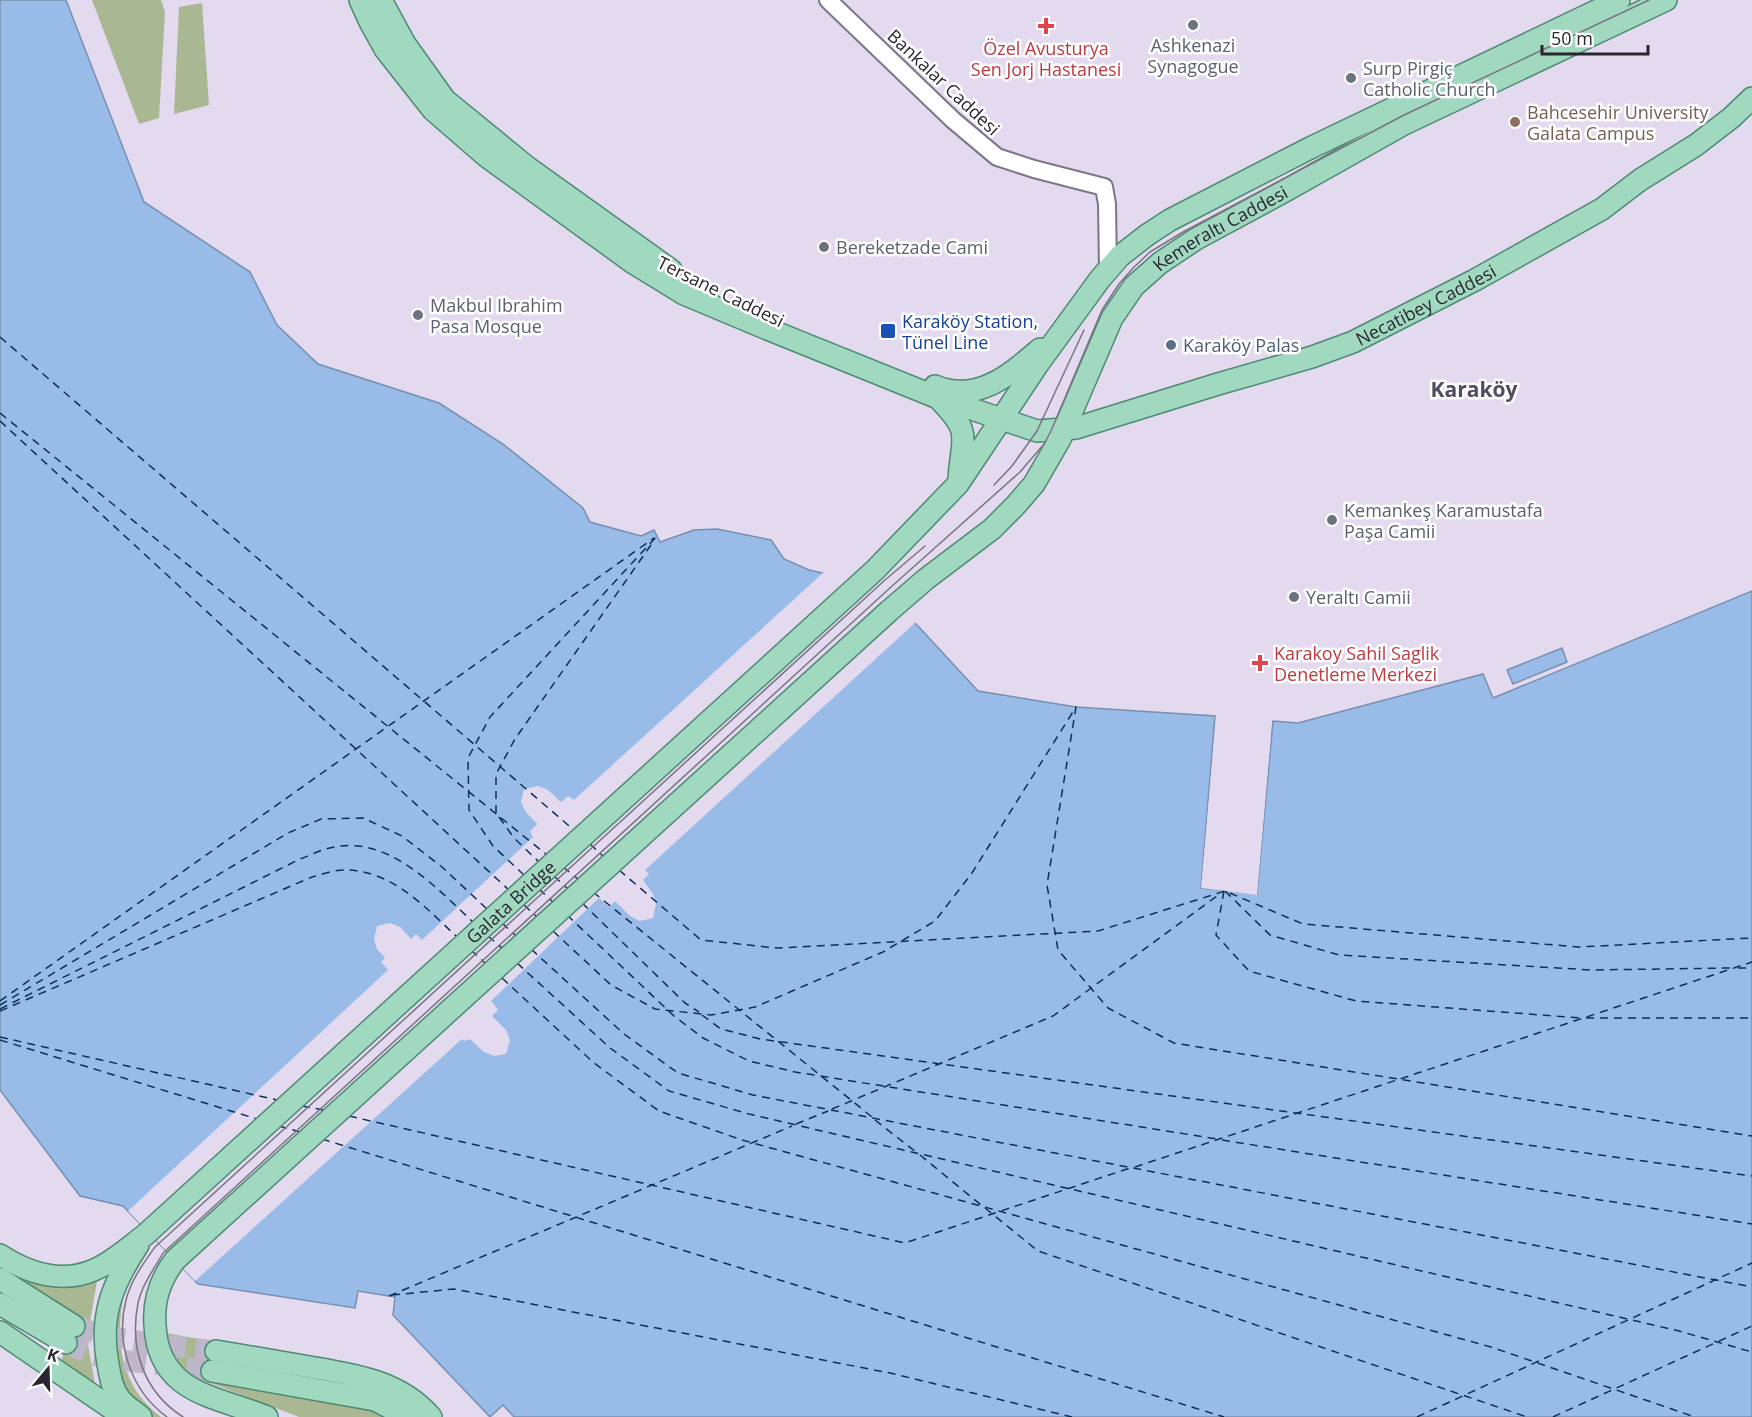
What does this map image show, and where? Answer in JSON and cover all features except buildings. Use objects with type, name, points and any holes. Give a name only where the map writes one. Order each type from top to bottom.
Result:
[{"type":"main road","name":"Tersane Caddesi","points":[[360,0],[370,22],[396,63],[433,110],[486,156],[632,262],[684,294],[936,397],[1002,421]]},
{"type":"main road","name":"Tersane Caddesi","points":[[381,0],[405,44],[445,100],[527,167],[664,266],[718,293],[940,389],[954,391],[987,386],[1009,376],[1063,328]]},
{"type":"main road","name":"Kemeraltı Caddesi","points":[[875,570],[958,484],[1063,328],[1108,269],[1120,256],[1147,235],[1170,220],[1312,147],[1619,0]]},
{"type":"main road","name":"Kemeraltı Caddesi","points":[[235,1411],[176,1379],[168,1370],[157,1347],[154,1319],[156,1300],[166,1273],[175,1260],[903,599],[992,529],[1016,506],[1034,484],[1063,431],[1112,318],[1134,286],[1160,262],[1196,238],[1285,191],[1401,125],[1666,0]]},
{"type":"main road","points":[[396,63],[405,44]]},
{"type":"main road","name":"Necatibey Caddesi","points":[[1002,421],[1037,431],[1063,431],[1312,357],[1353,342],[1475,280],[1602,209],[1640,180],[1696,144],[1731,118],[1752,98]]},
{"type":"main road","points":[[936,397],[962,428],[964,441],[958,484]]},
{"type":"main road","name":"Galata Bridge","points":[[145,1235],[875,570]]},
{"type":"main road","points":[[0,1255],[19,1267],[42,1275],[84,1274],[102,1266],[145,1235]]},
{"type":"main road","points":[[141,1417],[120,1399],[111,1382],[105,1344],[105,1316],[120,1274],[145,1235]]},
{"type":"main road","points":[[0,1279],[70,1335],[0,1304]]},
{"type":"main road","points":[[0,1332],[124,1417]]},
{"type":"main road","points":[[406,1417],[375,1400],[214,1361],[354,1374],[377,1381],[414,1401],[431,1417]]},
{"type":"main road","points":[[235,1411],[267,1417]]},
{"type":"street","name":"Bankalar Caddesi","points":[[828,0],[953,120],[997,157],[1034,170],[1104,187],[1107,204],[1108,269]]},
{"type":"green space","points":[[92,0],[161,0],[165,12],[159,118],[139,124]]},
{"type":"green space","points":[[202,3],[209,105],[174,114],[179,7]]},
{"type":"green space","points":[[21,1281],[66,1287],[97,1281],[87,1340],[95,1383],[61,1362],[77,1314]]},
{"type":"green space","points":[[126,1284],[120,1321],[122,1357],[135,1389],[146,1404],[161,1417],[146,1417],[134,1404],[121,1382],[117,1369],[114,1355],[115,1325]]},
{"type":"green space","points":[[166,1333],[215,1342],[362,1407],[391,1417],[299,1417],[190,1375],[173,1357]]},
{"type":"water","points":[[0,0],[66,0],[144,202],[250,272],[277,325],[318,364],[439,403],[503,444],[583,508],[590,522],[641,536],[654,530],[660,542],[694,530],[717,529],[771,540],[784,559],[809,570],[831,575],[880,593],[918,626],[978,691],[1076,707],[1215,716],[1201,888],[1257,894],[1273,721],[1298,723],[1483,674],[1493,698],[1752,591],[1752,1417],[514,1417],[503,1405],[490,1417],[393,1315],[395,1297],[358,1291],[355,1308],[198,1284],[123,1206],[80,1196],[0,1090]]},
{"type":"water","points":[[1562,648],[1567,662],[1513,684],[1507,670]]},
{"type":"pier","points":[[841,564],[882,591],[917,621],[645,870],[649,874],[643,880],[653,894],[656,904],[653,918],[640,921],[630,916],[615,901],[609,907],[599,898],[491,1001],[498,1010],[492,1016],[506,1030],[510,1040],[506,1054],[494,1056],[484,1052],[470,1039],[465,1041],[462,1039],[195,1281],[128,1211],[388,970],[381,962],[385,958],[377,949],[374,939],[377,926],[390,923],[400,927],[411,939],[416,934],[422,940],[533,837],[530,831],[537,824],[526,812],[521,802],[524,789],[538,786],[548,790],[561,802],[568,796],[574,800],[825,571],[831,572]]},
{"type":"pier","points":[[1215,729],[1204,885],[1254,891],[1269,735],[1271,735],[1257,895],[1201,888]]},
{"type":"ferry route","points":[[0,337],[575,831]]},
{"type":"ferry route","points":[[0,413],[547,855]]},
{"type":"ferry route","points":[[0,421],[510,891]]},
{"type":"ferry route","points":[[524,875],[493,846],[469,810],[468,758],[490,717],[657,536]]},
{"type":"ferry route","points":[[0,1001],[654,538]]},
{"type":"ferry route","points":[[496,813],[496,774],[515,739],[653,542]]},
{"type":"ferry route","points":[[553,931],[611,985],[655,1009],[711,1015],[755,1007],[883,952],[935,921],[972,873],[1076,707],[1047,885],[1058,950],[1108,1008],[1174,1043],[1752,1136]]},
{"type":"ferry route","points":[[499,817],[514,838],[539,862]]},
{"type":"ferry route","points":[[0,1005],[288,833],[321,819],[363,818],[402,836],[442,867],[487,909]]},
{"type":"ferry route","points":[[590,844],[604,857]]},
{"type":"ferry route","points":[[0,1009],[300,859],[326,849],[348,846],[369,848],[389,855],[426,879],[474,923]]},
{"type":"ferry route","points":[[563,867],[578,879]]},
{"type":"ferry route","points":[[619,870],[701,940],[777,948],[1098,931],[1225,891],[1303,924],[1579,947],[1752,938]]},
{"type":"ferry route","points":[[0,1011],[312,877],[335,871],[365,872],[394,884],[421,903],[456,936]]},
{"type":"ferry route","points":[[554,876],[568,889]]},
{"type":"ferry route","points":[[539,889],[553,902]]},
{"type":"ferry route","points":[[1224,891],[1216,935],[1249,971],[1356,1001],[1581,1018]]},
{"type":"ferry route","points":[[1225,891],[1270,935],[1339,955],[1591,970],[1730,968]]},
{"type":"ferry route","points":[[593,892],[872,1117]]},
{"type":"ferry route","points":[[832,1109],[1053,1016],[1221,893]]},
{"type":"ferry route","points":[[582,903],[685,1003],[699,1012]]},
{"type":"ferry route","points":[[524,905],[538,918]]},
{"type":"ferry route","points":[[567,915],[674,1016],[703,1038],[749,1061],[795,1072],[1217,1139]]},
{"type":"ferry route","points":[[502,923],[516,936]]},
{"type":"ferry route","points":[[488,936],[503,949]]},
{"type":"ferry route","points":[[531,949],[624,1034],[678,1073],[753,1095],[1752,1287]]},
{"type":"ferry route","points":[[471,950],[485,963]]},
{"type":"ferry route","points":[[1135,1167],[1752,962]]},
{"type":"ferry route","points":[[517,963],[610,1048],[669,1091],[749,1114],[1679,1331],[1752,1352]]},
{"type":"ferry route","points":[[1738,968],[1752,968]]},
{"type":"ferry route","points":[[502,978],[594,1063],[659,1111],[742,1140],[1491,1347],[1695,1417]]},
{"type":"ferry route","points":[[702,1015],[721,1029],[760,1039],[1752,1176]]},
{"type":"ferry route","points":[[1586,1018],[1752,1018]]},
{"type":"ferry route","points":[[0,1037],[277,1100]]},
{"type":"ferry route","points":[[0,1040],[257,1119]]},
{"type":"ferry route","points":[[302,1106],[324,1110]]},
{"type":"ferry route","points":[[796,1124],[828,1111]]},
{"type":"ferry route","points":[[349,1116],[905,1243],[1130,1168]]},
{"type":"ferry route","points":[[875,1120],[916,1152]]},
{"type":"ferry route","points":[[279,1126],[300,1132]]},
{"type":"ferry route","points":[[389,1296],[792,1126]]},
{"type":"ferry route","points":[[322,1139],[1224,1417]]},
{"type":"ferry route","points":[[1222,1140],[1752,1224]]},
{"type":"ferry route","points":[[920,1155],[981,1205]]},
{"type":"ferry route","points":[[985,1208],[1038,1251],[1527,1417]]},
{"type":"ferry route","points":[[1417,1417],[1752,1263]]},
{"type":"ferry route","points":[[392,1295],[454,1289],[890,1373],[1072,1417]]},
{"type":"ferry route","points":[[1553,1417],[1752,1326]]},
{"type":"tunnel","points":[[74,1326],[126,1339],[216,1351]]},
{"type":"tunnel","points":[[66,1343],[92,1355],[111,1359],[212,1371]]},
{"type":"tram line","points":[[183,1417],[158,1395],[149,1382],[142,1368],[136,1337],[140,1296],[163,1253],[891,587],[1020,472],[1044,444],[1102,310],[1133,268],[1150,252],[1183,232],[1404,115],[1649,0]]},
{"type":"tram line","points":[[994,485],[1012,466],[1037,431],[1084,330]]},
{"type":"tram line","points":[[167,1417],[154,1406],[135,1380],[129,1365],[123,1333],[123,1316],[128,1293],[138,1272],[155,1247],[925,546]]},
{"type":"place","name":"Ashkenazi Synagogue","points":[[1193,25]]},
{"type":"place","name":"Özel Avusturya Sen Jorj Hastanesi","points":[[1046,26]]},
{"type":"place","name":"Surp Pirgiç Catholic Church","points":[[1351,78]]},
{"type":"place","name":"Bahcesehir University Galata Campus","points":[[1515,122]]},
{"type":"place","name":"Bereketzade Cami","points":[[824,247]]},
{"type":"place","name":"Makbul Ibrahim Pasa Mosque","points":[[418,315]]},
{"type":"place","name":"Karaköy Station, Tünel Line","points":[[888,331]]},
{"type":"place","name":"Karaköy Palas","points":[[1171,345]]},
{"type":"place","name":"Kemankeş Karamustafa Paşa Camii","points":[[1332,520]]},
{"type":"place","name":"Yeraltı Camii","points":[[1294,597]]},
{"type":"place","name":"Karakoy Sahil Saglik Denetleme Merkezi","points":[[1260,663]]},
{"type":"district","name":"Karaköy","points":[[1474,389]]}]
